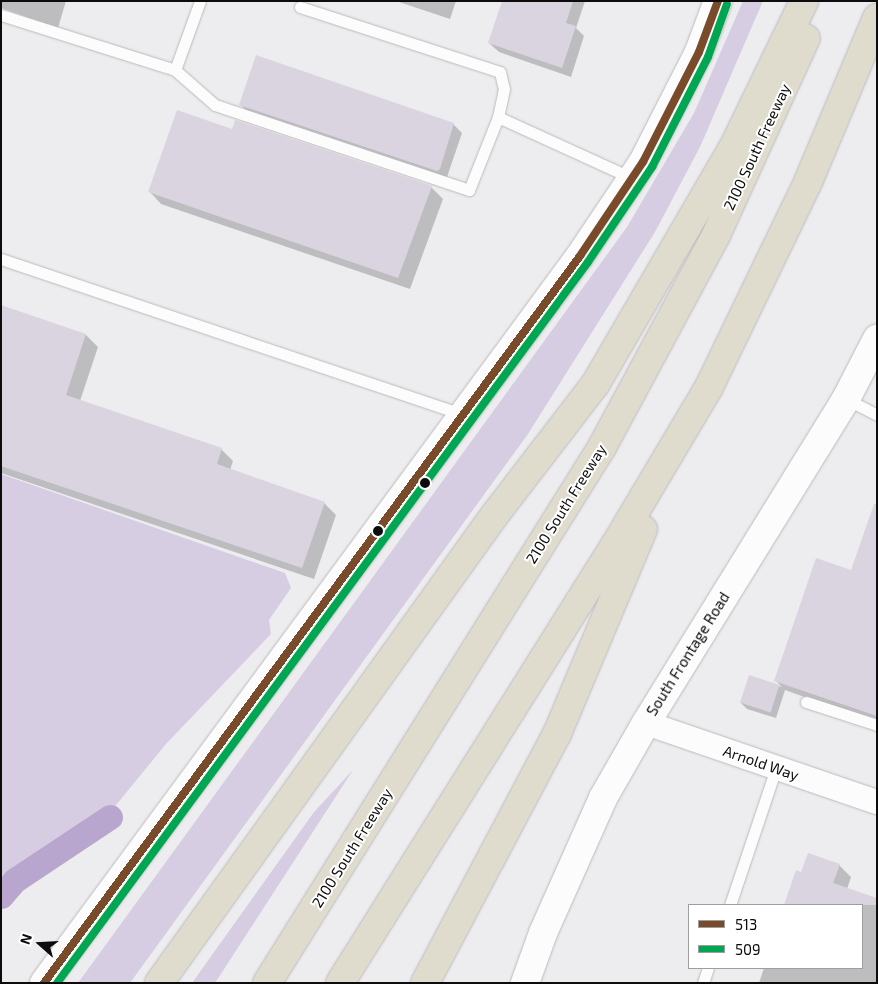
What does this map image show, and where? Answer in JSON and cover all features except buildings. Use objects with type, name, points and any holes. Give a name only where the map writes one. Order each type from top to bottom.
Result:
[{"type":"highway","points":[[159,983],[494,516],[596,383],[734,146],[804,1]]},
{"type":"highway","name":"2100 South Freeway","points":[[268,983],[602,447],[734,199],[788,82],[820,1]]},
{"type":"highway","points":[[425,983],[557,734],[617,585],[709,387],[808,182],[877,18]]},
{"type":"highway","points":[[340,983],[625,529],[709,387]]},
{"type":"main road","points":[[44,983],[464,415],[632,178],[699,52],[718,1]]},
{"type":"main road","name":"South Frontage Road","points":[[525,983],[576,856],[604,798],[646,723],[846,399],[877,339]]},
{"type":"street","name":"Arnold Way","points":[[646,723],[877,802]]},
{"type":"lane","points":[[175,70],[200,1]]},
{"type":"lane","points":[[1,15],[175,70],[215,105],[469,190],[498,117],[504,89],[500,72],[300,7]]},
{"type":"lane","points":[[498,117],[632,178]]},
{"type":"lane","points":[[1,259],[464,415]]},
{"type":"lane","points":[[846,399],[877,415]]},
{"type":"lane","points":[[806,702],[877,725]]},
{"type":"lane","points":[[730,904],[776,768]]},
{"type":"lane","points":[[703,983],[708,969]]},
{"type":"shaded area","points":[[743,1],[763,1],[700,147],[655,232],[528,434],[130,983],[78,983],[627,227],[694,113]]},
{"type":"shaded area","points":[[1,474],[285,573],[291,588],[269,620],[271,634],[166,744],[112,810],[18,867],[1,884]]},
{"type":"shaded area","points":[[353,770],[215,983],[192,983],[314,812]]},
{"type":"waterway","points":[[1,896],[15,880],[110,817]]},
{"type":"transit line","name":"513","points":[[44,983],[580,256],[643,162],[699,52],[718,1]]},
{"type":"transit line","name":"509","points":[[57,983],[588,262],[652,167],[708,57],[727,4]]}]
